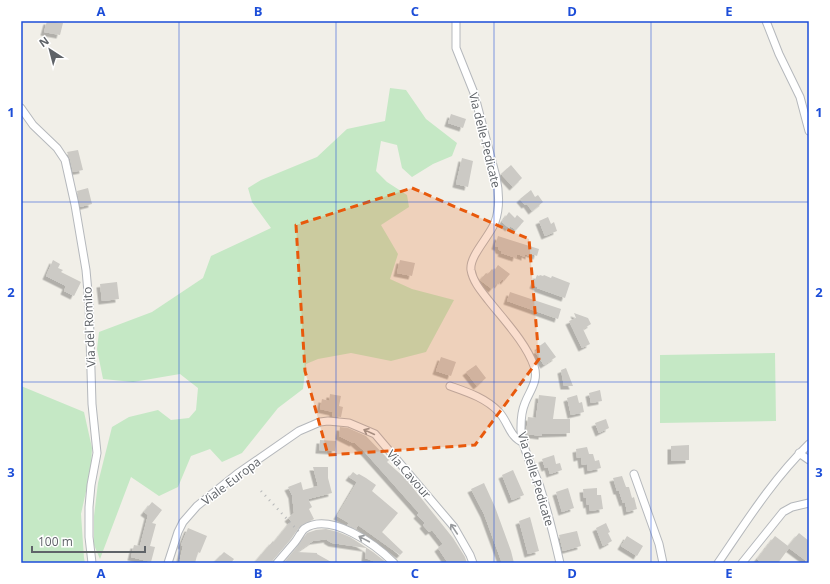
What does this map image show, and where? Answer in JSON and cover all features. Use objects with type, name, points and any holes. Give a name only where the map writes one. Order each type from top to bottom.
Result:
[{"type":"street","name":"Via delle Pedicate","points":[[456,21],[456,48],[474,93],[498,189],[497,214],[495,222],[474,258],[471,269],[474,280],[479,288],[522,345],[533,365],[535,378],[533,388],[524,404],[521,431],[544,500],[560,563]]},
{"type":"street","points":[[766,21],[779,54],[800,97],[809,130]]},
{"type":"street","name":"Via del Romito","points":[[21,108],[36,129],[57,148],[64,160],[75,205],[86,270],[90,317],[92,404],[97,448],[97,458],[91,485],[89,508],[89,537],[92,563]]},
{"type":"street","points":[[450,386],[472,395],[493,407],[502,416],[513,436],[524,442]]},
{"type":"street","name":"Via Cavour","points":[[320,422],[336,421],[349,423],[375,434],[454,527],[473,563]]},
{"type":"street","name":"Viale Europa","points":[[168,563],[180,527],[197,506],[238,474],[299,431],[320,422]]},
{"type":"street","points":[[718,563],[754,510],[799,453],[809,444]]},
{"type":"street","points":[[799,453],[809,460]]},
{"type":"street","points":[[634,474],[659,544],[663,563]]},
{"type":"street","points":[[742,563],[783,512],[792,507],[809,503]]},
{"type":"street","points":[[277,563],[295,542],[303,529],[322,524],[335,525],[368,541],[394,563]]},
{"type":"highlighted area","points":[[412,188],[529,239],[539,359],[475,445],[328,455],[305,371],[296,225]]},
{"type":"green space","points":[[390,88],[406,90],[426,119],[457,143],[452,156],[433,164],[412,177],[402,168],[397,145],[381,141],[376,171],[387,182],[407,195],[409,207],[381,225],[398,254],[390,279],[412,289],[454,300],[426,352],[391,361],[351,353],[318,359],[306,364],[303,389],[278,408],[242,453],[222,462],[210,449],[191,456],[178,487],[159,496],[131,477],[100,559],[94,545],[94,516],[98,483],[112,427],[129,417],[158,410],[171,420],[189,418],[196,410],[198,388],[180,374],[133,382],[103,379],[97,349],[99,332],[152,312],[203,278],[211,256],[271,228],[252,202],[248,188],[261,180],[317,157],[347,129],[385,121]]},
{"type":"green space","points":[[775,353],[776,421],[660,423],[660,355]]},
{"type":"green space","points":[[21,386],[84,412],[92,448],[91,469],[81,514],[85,563],[21,563]]},
{"type":"building","points":[[47,21],[63,23],[60,35],[44,32]]},
{"type":"building","points":[[451,114],[466,119],[463,128],[448,123]]},
{"type":"building","points":[[78,150],[83,170],[73,172],[67,152]]},
{"type":"building","points":[[462,158],[473,161],[468,187],[456,184]]},
{"type":"building","points":[[511,165],[522,178],[513,187],[501,174]]},
{"type":"building","points":[[88,188],[92,204],[80,207],[77,191]]},
{"type":"building","points":[[531,190],[535,197],[538,195],[543,202],[532,211],[527,204],[525,205],[520,199]]},
{"type":"building","points":[[509,212],[515,218],[517,215],[524,221],[516,230],[510,226],[509,228],[502,222]]},
{"type":"building","points":[[548,217],[551,224],[554,222],[557,231],[545,236],[539,221]]},
{"type":"building","points":[[498,236],[539,249],[537,256],[529,253],[529,256],[525,254],[525,257],[517,254],[516,258],[501,253],[502,251],[495,246]]},
{"type":"building","points":[[53,260],[60,264],[58,268],[63,270],[61,272],[81,282],[74,296],[64,291],[66,286],[46,276]]},
{"type":"building","points":[[400,260],[415,263],[412,276],[397,273]]},
{"type":"building","points":[[498,265],[510,274],[504,281],[502,279],[498,285],[497,283],[492,289],[480,280],[492,269],[494,271]]},
{"type":"building","points":[[537,275],[544,275],[551,278],[552,276],[570,283],[565,298],[537,288],[538,287],[533,285]]},
{"type":"building","points":[[117,282],[119,299],[102,301],[100,284]]},
{"type":"building","points":[[510,292],[561,309],[558,319],[507,301]]},
{"type":"building","points":[[574,313],[588,318],[591,324],[583,329],[590,344],[582,348],[569,321],[576,318]]},
{"type":"building","points":[[545,342],[556,357],[544,365],[535,352],[539,349],[538,347]]},
{"type":"building","points":[[441,357],[456,362],[451,376],[436,371]]},
{"type":"building","points":[[476,365],[486,378],[477,386],[466,372]]},
{"type":"building","points":[[566,368],[573,386],[564,386],[561,370]]},
{"type":"building","points":[[600,390],[602,401],[591,403],[589,393]]},
{"type":"building","points":[[330,394],[341,396],[339,406],[343,407],[341,417],[332,416],[333,412],[320,409],[322,399],[329,401]]},
{"type":"building","points":[[539,395],[556,397],[553,419],[570,419],[570,433],[542,434],[542,436],[526,434],[528,417],[536,418]]},
{"type":"building","points":[[577,395],[579,403],[582,402],[584,412],[571,415],[567,398]]},
{"type":"building","points":[[606,419],[609,428],[599,433],[595,423]]},
{"type":"building","points":[[340,427],[348,428],[366,436],[389,460],[387,462],[405,478],[453,538],[467,563],[448,563],[438,548],[443,544],[432,530],[429,532],[423,525],[425,523],[417,515],[419,513],[363,450],[354,442],[353,443],[339,436]]},
{"type":"building","points":[[320,440],[336,441],[335,451],[319,450]]},
{"type":"building","points":[[689,445],[689,460],[671,461],[671,446]]},
{"type":"building","points":[[587,447],[589,454],[593,454],[595,461],[599,460],[601,468],[588,471],[587,464],[582,465],[581,457],[577,458],[576,449]]},
{"type":"building","points":[[554,455],[556,464],[560,463],[562,470],[550,474],[548,467],[545,468],[542,459]]},
{"type":"building","points":[[313,467],[328,467],[328,478],[332,493],[308,499],[312,507],[309,509],[314,519],[300,526],[272,563],[254,563],[291,521],[288,518],[294,513],[292,495],[288,487],[301,482],[303,490],[318,486]]},
{"type":"building","points":[[513,470],[524,495],[512,500],[502,475]]},
{"type":"building","points":[[353,472],[357,475],[359,474],[376,485],[372,491],[398,513],[382,532],[403,552],[400,555],[358,525],[356,529],[347,525],[349,523],[337,516],[357,482],[349,477]]},
{"type":"building","points":[[622,476],[626,487],[629,487],[632,498],[634,497],[637,509],[627,512],[625,502],[623,503],[619,491],[617,491],[613,478]]},
{"type":"building","points":[[484,483],[495,507],[514,563],[502,563],[484,514],[471,489]]},
{"type":"building","points":[[568,488],[574,508],[562,512],[556,492]]},
{"type":"building","points":[[597,488],[597,495],[601,495],[603,509],[590,511],[589,504],[587,505],[586,498],[584,498],[583,489]]},
{"type":"building","points":[[152,502],[162,510],[152,523],[156,524],[150,546],[155,547],[151,562],[131,557],[134,545],[140,546],[148,515],[144,512]]},
{"type":"building","points":[[530,517],[539,551],[528,554],[519,521]]},
{"type":"building","points":[[606,523],[610,532],[608,533],[612,541],[603,546],[596,528]]},
{"type":"building","points":[[188,528],[207,536],[200,553],[198,552],[195,563],[179,563],[183,546],[181,545]]},
{"type":"building","points":[[326,529],[350,537],[373,552],[387,563],[373,563],[373,561],[365,558],[366,548],[332,543],[327,540],[328,539],[313,541],[297,552],[317,553],[333,563],[284,563],[307,533]]},
{"type":"building","points":[[577,531],[581,546],[563,551],[559,535]]},
{"type":"building","points":[[799,533],[809,541],[809,563],[789,548],[778,563],[761,563],[757,559],[775,536],[788,546]]},
{"type":"building","points":[[627,536],[643,546],[637,556],[621,546]]},
{"type":"building","points":[[224,552],[234,559],[231,563],[213,563]]},
{"type":"railway","points":[[261,491],[299,532]]}]
